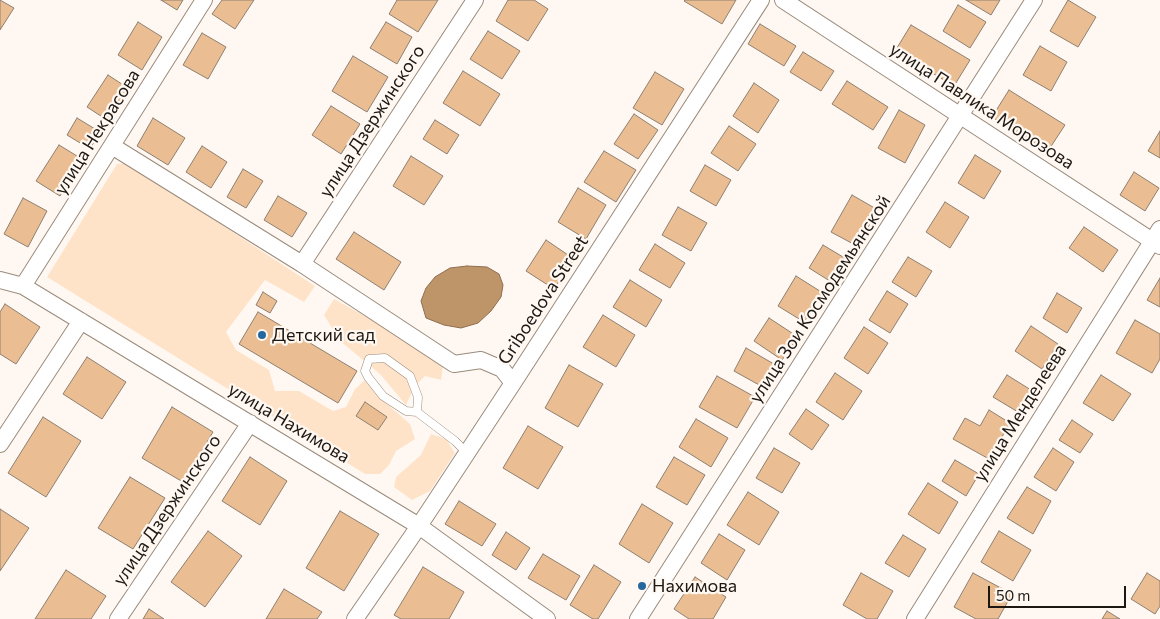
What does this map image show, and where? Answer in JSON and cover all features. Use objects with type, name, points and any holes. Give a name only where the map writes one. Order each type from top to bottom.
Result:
[{"type":"street","name":"улица Некрасова","points":[[23,286],[204,0]]},
{"type":"street","name":"улица Дзержинского","points":[[302,264],[475,0]]},
{"type":"street","name":"Griboedova Street","points":[[354,619],[467,453],[761,0]]},
{"type":"street","name":"улица Павлика Морозова","points":[[783,0],[960,116],[1157,239]]},
{"type":"street","name":"улица Зои Космодемьянской","points":[[638,619],[1034,0]]},
{"type":"street","points":[[112,146],[302,264],[454,364],[481,360],[502,369],[513,383]]},
{"type":"street","name":"улица Менделеева","points":[[915,619],[1157,239]]},
{"type":"street","name":"улица Нахимова","points":[[0,280],[23,286],[419,526],[547,619]]},
{"type":"street","points":[[0,444],[81,321]]},
{"type":"street","name":"улица Дзержинского","points":[[118,619],[250,423]]},
{"type":"lane","points":[[417,412],[418,397],[410,376],[384,358],[369,359],[365,371],[383,396],[406,412],[417,412],[455,441],[467,453]]},
{"type":"shaded area","name":"Детский сад","points":[[127,163],[315,286],[304,302],[265,280],[226,332],[236,350],[269,370],[275,391],[299,391],[333,411],[346,407],[355,389],[366,379],[378,396],[410,424],[415,439],[396,451],[389,465],[380,474],[365,474],[265,412],[264,403],[254,395],[249,402],[47,277],[117,164]]},
{"type":"shaded area","points":[[467,266],[487,267],[499,274],[503,285],[501,297],[491,311],[478,323],[461,328],[444,325],[426,318],[421,301],[426,288],[435,277],[450,268]]},
{"type":"shaded area","points":[[334,299],[392,331],[443,366],[441,380],[425,376],[415,386],[406,405],[380,374],[340,341],[324,315]]},
{"type":"shaded area","points":[[431,434],[446,439],[455,453],[430,491],[412,500],[394,487],[396,477],[421,455]]},
{"type":"building","points":[[0,0],[14,8],[0,30]]},
{"type":"building","points":[[161,0],[183,0],[177,10]]},
{"type":"building","points":[[222,0],[254,0],[235,29],[212,14]]},
{"type":"building","points":[[397,0],[438,0],[418,32],[389,14]]},
{"type":"building","points":[[508,0],[534,0],[548,9],[528,41],[496,21]]},
{"type":"building","points":[[685,0],[736,0],[722,24]]},
{"type":"building","points":[[966,0],[1000,0],[991,15]]},
{"type":"building","points":[[1068,0],[1096,17],[1078,47],[1050,31]]},
{"type":"building","points":[[958,5],[986,22],[970,48],[943,31]]},
{"type":"building","points":[[138,22],[162,37],[142,70],[118,55]]},
{"type":"building","points":[[386,22],[412,37],[397,64],[370,48]]},
{"type":"building","points":[[760,24],[796,46],[784,66],[748,44]]},
{"type":"building","points":[[911,25],[970,60],[954,86],[895,51]]},
{"type":"building","points":[[488,31],[520,51],[502,79],[470,59]]},
{"type":"building","points":[[202,33],[226,47],[208,79],[183,65]]},
{"type":"building","points":[[1040,46],[1067,62],[1051,91],[1023,75]]},
{"type":"building","points":[[803,52],[834,71],[821,91],[790,72]]},
{"type":"building","points":[[353,56],[388,77],[367,112],[332,91]]},
{"type":"building","points":[[463,71],[500,94],[480,126],[443,103]]},
{"type":"building","points":[[655,72],[684,89],[662,125],[633,108]]},
{"type":"building","points":[[108,75],[131,90],[110,122],[87,107]]},
{"type":"building","points":[[847,81],[888,107],[873,130],[832,104]]},
{"type":"building","points":[[754,83],[779,100],[758,133],[733,116]]},
{"type":"building","points":[[1009,90],[1065,125],[1048,151],[992,117]]},
{"type":"building","points":[[331,106],[360,124],[341,154],[312,135]]},
{"type":"building","points":[[899,110],[925,125],[905,163],[878,148]]},
{"type":"building","points":[[634,114],[658,130],[638,159],[614,144]]},
{"type":"building","points":[[77,118],[100,132],[90,149],[67,135]]},
{"type":"building","points":[[153,118],[185,138],[168,165],[137,146]]},
{"type":"building","points":[[435,120],[459,135],[447,154],[423,139]]},
{"type":"building","points":[[729,126],[756,144],[738,171],[711,153]]},
{"type":"building","points":[[1160,131],[1160,158],[1148,151]]},
{"type":"building","points":[[59,145],[82,159],[60,196],[36,181]]},
{"type":"building","points":[[202,146],[227,162],[211,188],[186,172]]},
{"type":"building","points":[[604,151],[636,170],[616,202],[584,182]]},
{"type":"building","points":[[975,155],[1001,171],[984,199],[958,183]]},
{"type":"building","points":[[411,156],[443,176],[424,205],[393,186]]},
{"type":"building","points":[[705,165],[731,180],[716,206],[690,191]]},
{"type":"building","points":[[243,169],[263,181],[246,208],[227,197]]},
{"type":"building","points":[[1134,172],[1159,188],[1145,211],[1120,195]]},
{"type":"building","points":[[578,188],[606,205],[586,239],[558,222]]},
{"type":"building","points":[[852,195],[878,210],[857,246],[831,232]]},
{"type":"building","points":[[278,196],[307,213],[292,237],[264,220]]},
{"type":"building","points":[[23,198],[47,211],[28,247],[4,234]]},
{"type":"building","points":[[945,202],[969,217],[950,248],[926,232]]},
{"type":"building","points":[[678,207],[707,223],[691,251],[662,235]]},
{"type":"building","points":[[1084,227],[1118,250],[1103,272],[1069,248]]},
{"type":"building","points":[[354,232],[401,262],[384,290],[336,259]]},
{"type":"building","points":[[546,240],[574,259],[554,289],[526,271]]},
{"type":"building","points":[[655,244],[685,263],[670,288],[639,270]]},
{"type":"building","points":[[823,245],[848,260],[833,283],[809,268]]},
{"type":"building","points":[[908,257],[932,271],[916,297],[892,282]]},
{"type":"building","points":[[796,276],[823,293],[804,322],[778,306]]},
{"type":"building","points":[[1160,278],[1160,307],[1147,300]]},
{"type":"building","points":[[630,280],[662,300],[646,327],[613,307]]},
{"type":"building","points":[[887,291],[908,304],[890,333],[869,320]]},
{"type":"building","points":[[263,292],[277,301],[270,313],[256,305]]},
{"type":"building","points":[[1057,293],[1082,308],[1067,333],[1043,318]]},
{"type":"building","points":[[5,304],[40,327],[16,364],[0,354],[0,312]]},
{"type":"building","points":[[258,312],[357,371],[338,403],[239,344]]},
{"type":"building","points":[[603,315],[635,335],[616,367],[583,347]]},
{"type":"building","points":[[769,318],[798,337],[782,360],[754,341]]},
{"type":"building","points":[[1135,320],[1160,334],[1160,359],[1152,373],[1116,353]]},
{"type":"building","points":[[1031,326],[1058,344],[1042,369],[1015,351]]},
{"type":"building","points":[[864,327],[888,343],[868,374],[844,358]]},
{"type":"building","points":[[746,348],[774,364],[761,386],[734,371]]},
{"type":"building","points":[[87,357],[126,382],[102,419],[63,394]]},
{"type":"building","points":[[569,365],[603,384],[578,427],[545,408]]},
{"type":"building","points":[[835,373],[862,391],[843,420],[816,402]]},
{"type":"building","points":[[1007,375],[1031,390],[1018,412],[993,397]]},
{"type":"building","points":[[1101,375],[1131,394],[1113,421],[1083,403]]},
{"type":"building","points":[[717,376],[755,397],[737,428],[699,407]]},
{"type":"building","points":[[365,402],[387,417],[378,430],[356,416]]},
{"type":"building","points":[[172,407],[213,432],[183,482],[142,458]]},
{"type":"building","points":[[806,409],[829,425],[812,450],[789,434]]},
{"type":"building","points":[[989,410],[1010,423],[989,459],[953,439],[965,418],[980,426]]},
{"type":"building","points":[[43,417],[81,441],[46,497],[8,473]]},
{"type":"building","points":[[696,419],[728,438],[711,467],[679,447]]},
{"type":"building","points":[[1072,420],[1093,434],[1080,453],[1059,440]]},
{"type":"building","points":[[528,426],[563,447],[538,489],[503,468]]},
{"type":"building","points":[[774,448],[800,463],[782,493],[756,478]]},
{"type":"building","points":[[1053,448],[1074,462],[1056,491],[1034,477]]},
{"type":"building","points":[[250,457],[287,481],[260,525],[222,501]]},
{"type":"building","points":[[674,457],[705,475],[687,505],[656,487]]},
{"type":"building","points":[[955,460],[979,474],[966,496],[942,481]]},
{"type":"building","points":[[130,477],[165,498],[133,549],[98,528]]},
{"type":"building","points":[[928,483],[958,502],[939,534],[908,514]]},
{"type":"building","points":[[1027,487],[1051,501],[1033,534],[1007,518]]},
{"type":"building","points":[[748,492],[779,512],[759,545],[727,525]]},
{"type":"building","points":[[459,501],[496,524],[482,546],[445,524]]},
{"type":"building","points":[[642,504],[673,523],[649,563],[619,544]]},
{"type":"building","points":[[0,509],[29,528],[0,571]]},
{"type":"building","points":[[340,511],[379,534],[344,591],[306,568]]},
{"type":"building","points":[[208,531],[242,556],[205,607],[171,582]]},
{"type":"building","points":[[999,531],[1031,550],[1013,581],[981,562]]},
{"type":"building","points":[[506,532],[530,548],[516,570],[492,555]]},
{"type":"building","points":[[719,534],[745,550],[727,580],[701,563]]},
{"type":"building","points":[[903,535],[926,549],[909,577],[885,563]]},
{"type":"building","points":[[543,554],[580,576],[566,600],[528,578]]},
{"type":"building","points":[[594,565],[621,582],[598,619],[593,619],[570,605]]},
{"type":"building","points":[[423,567],[464,592],[449,619],[401,619],[394,615]]},
{"type":"building","points":[[66,570],[106,596],[91,619],[35,619]]},
{"type":"building","points":[[861,573],[893,591],[877,619],[867,619],[843,605]]},
{"type":"building","points":[[973,573],[1012,594],[998,619],[976,619],[954,607]]},
{"type":"building","points":[[1147,573],[1160,581],[1160,606],[1155,614],[1131,599]]},
{"type":"building","points":[[695,577],[726,597],[713,619],[689,619],[674,609]]},
{"type":"building","points":[[284,589],[322,612],[317,619],[266,619]]},
{"type":"building","points":[[149,609],[164,619],[143,619]]},
{"type":"building","points":[[1107,611],[1120,619],[1102,619]]},
{"type":"place","name":"Детский сад","points":[[262,335]]},
{"type":"place","name":"Нахимова","points":[[642,586]]}]
